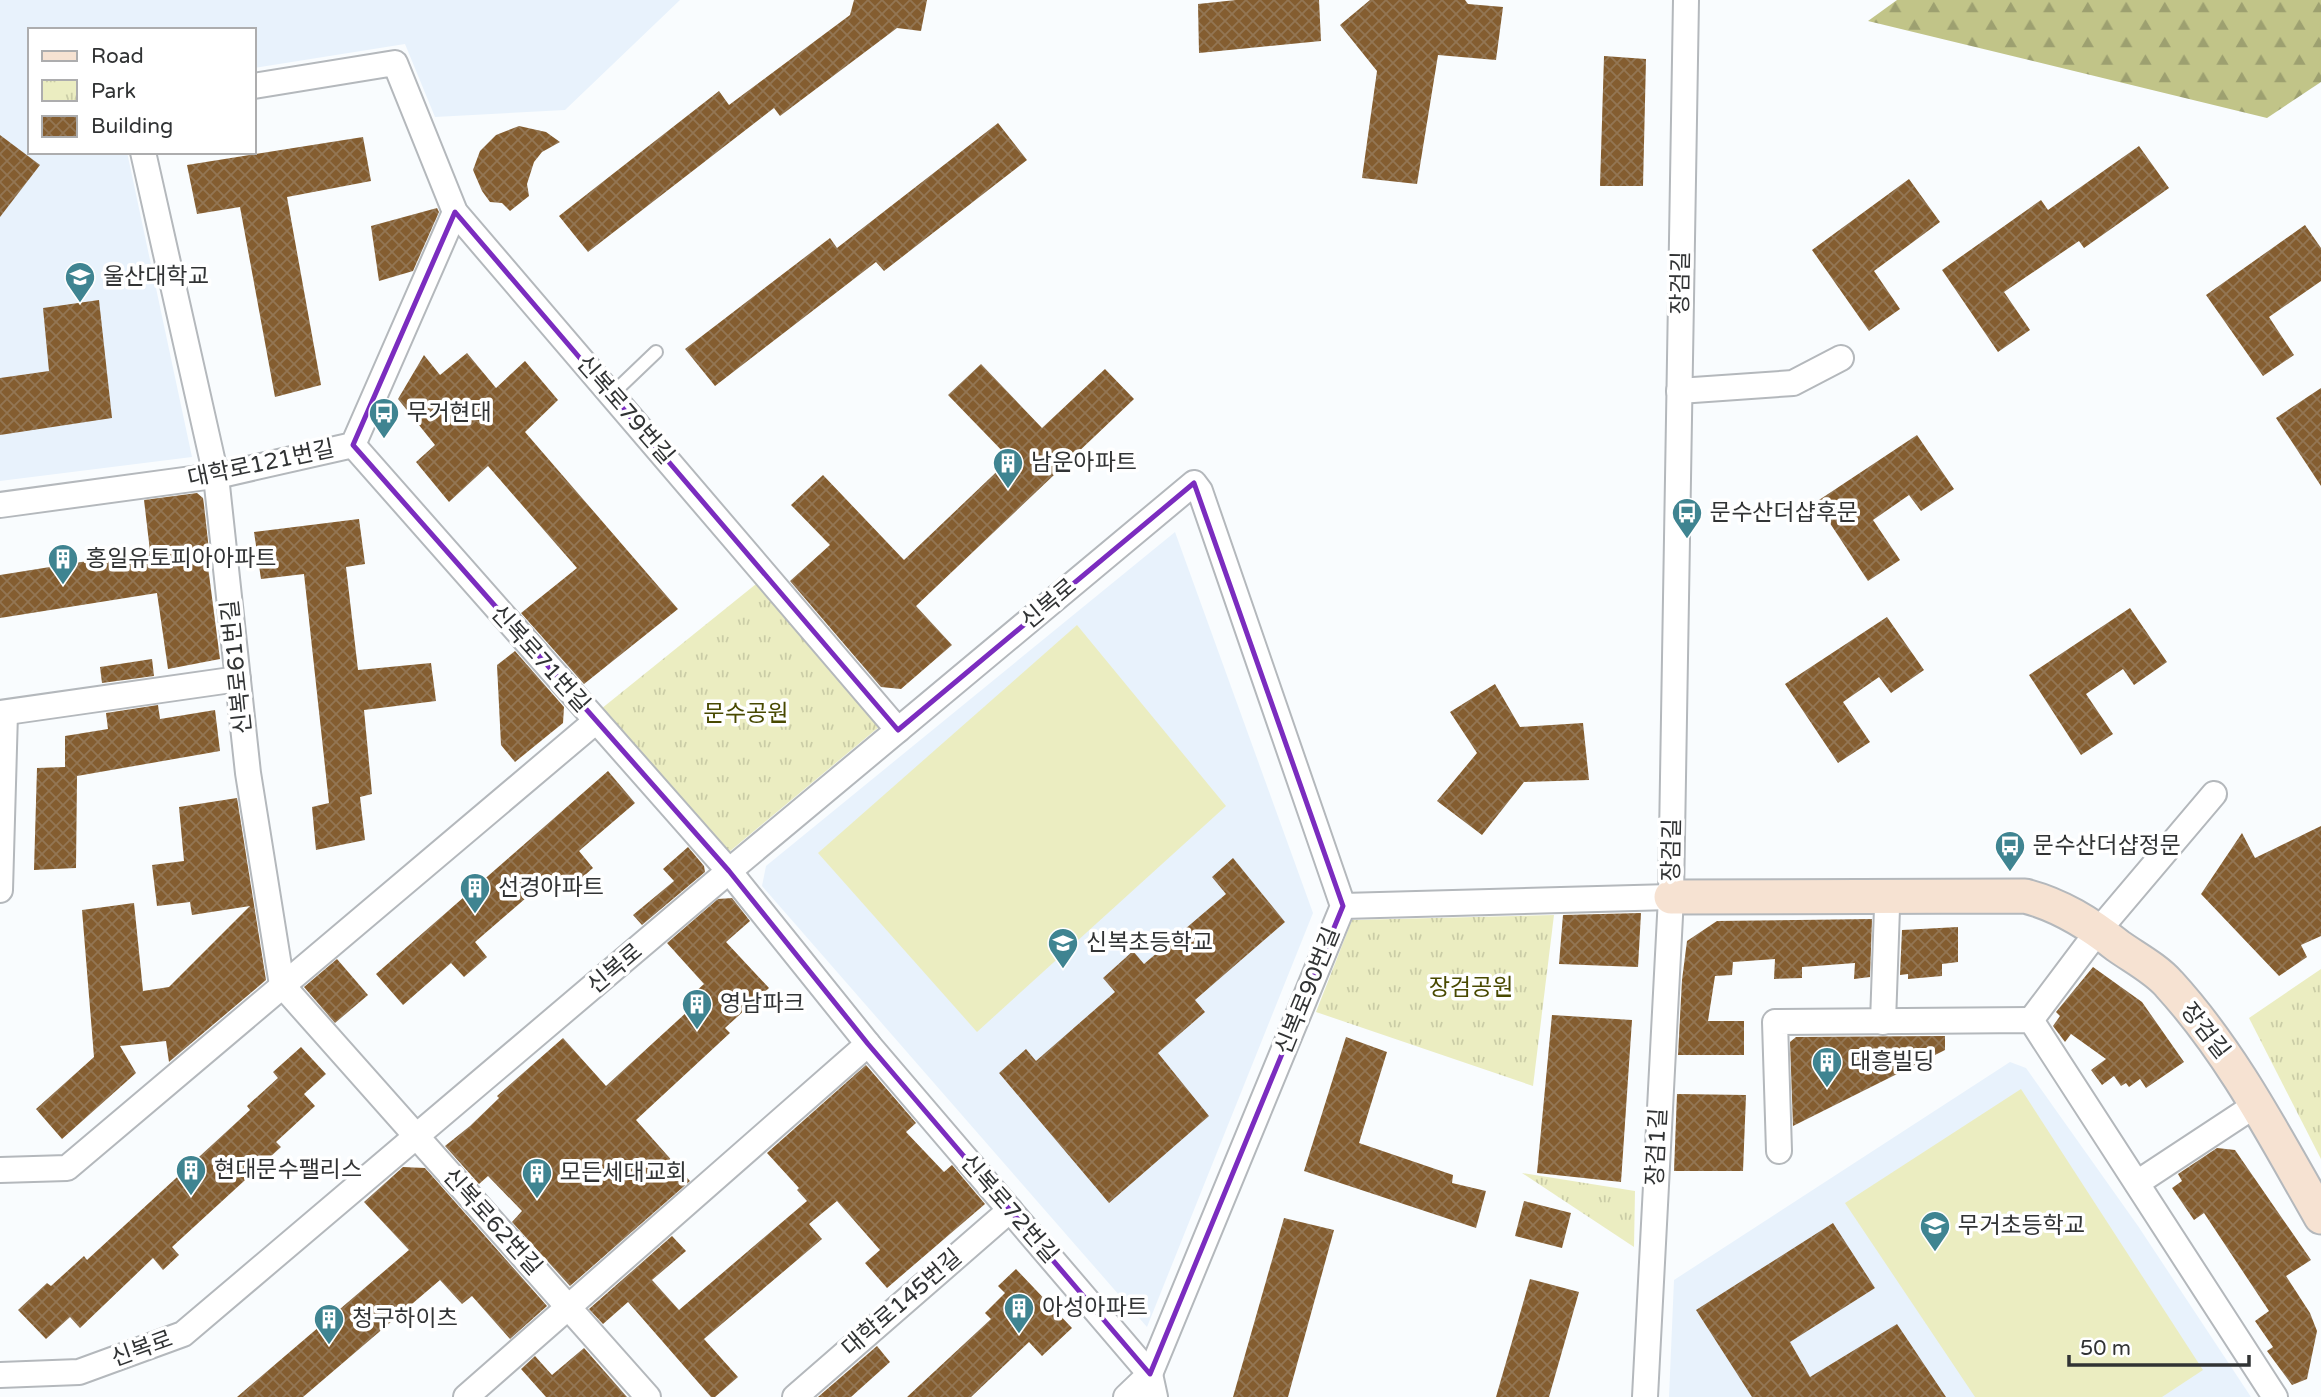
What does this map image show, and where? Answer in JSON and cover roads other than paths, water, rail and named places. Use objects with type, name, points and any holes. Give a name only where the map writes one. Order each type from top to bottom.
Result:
[{"type":"main road","name":"장검길","points":[[1671,897],[2025,897],[2050,903],[2098,930],[2168,983],[2229,1061],[2321,1217]]},
{"type":"street","name":"장검길","points":[[1671,897],[1686,0]]},
{"type":"street","name":"신복로79번길","points":[[256,86],[395,63],[455,212],[898,730]]},
{"type":"street","name":"신복로61번길","points":[[142,154],[216,476],[248,773],[282,985]]},
{"type":"street","name":"대학로121번길","points":[[0,505],[216,476],[353,445],[455,212]]},
{"type":"street","points":[[1679,391],[1793,383],[1841,358]]},
{"type":"street","name":"신복로71번길","points":[[353,445],[729,871]]},
{"type":"street","name":"신복로","points":[[0,1375],[79,1373],[183,1334],[729,871],[1194,483]]},
{"type":"street","name":"신복로90번길","points":[[1152,1386],[1343,906],[1200,491],[1194,483]]},
{"type":"street","points":[[0,890],[2,713],[238,679]]},
{"type":"street","points":[[0,1170],[67,1168],[596,721]]},
{"type":"street","points":[[2031,1020],[2098,930],[2214,794]]},
{"type":"street","name":"신복로72번길","points":[[729,871],[1152,1386]]},
{"type":"street","points":[[1343,906],[1671,897]]},
{"type":"street","name":"장검1길","points":[[1645,1397],[1671,897]]},
{"type":"street","points":[[1883,1021],[1887,908]]},
{"type":"street","points":[[282,985],[416,1137]]},
{"type":"street","points":[[1779,1151],[1775,1022],[2031,1020]]},
{"type":"street","points":[[2031,1020],[2275,1397]]},
{"type":"street","points":[[466,1397],[869,1044]]},
{"type":"street","points":[[2137,1183],[2256,1104]]},
{"type":"street","name":"신복로62번길","points":[[416,1137],[648,1397]]},
{"type":"street","name":"대학로145번길","points":[[795,1397],[1010,1210]]},
{"type":"street","points":[[1126,1397],[1152,1386]]},
{"type":"lane","points":[[611,395],[656,352]]},
{"type":"place","name":"울산대학교","points":[[80,304]]},
{"type":"place","name":"무거현대","points":[[384,440]]},
{"type":"place","name":"남운아파트","points":[[1008,490]]},
{"type":"place","name":"문수산더샵후문","points":[[1687,540]]},
{"type":"place","name":"홍일유토피아아파트","points":[[63,586]]},
{"type":"place","name":"문수산더샵정문","points":[[2010,873]]},
{"type":"place","name":"선경아파트","points":[[475,915]]},
{"type":"place","name":"신복초등학교","points":[[1063,970]]},
{"type":"place","name":"영남파크","points":[[697,1031]]},
{"type":"place","name":"대흥빌딩","points":[[1827,1089]]},
{"type":"place","name":"현대문수팰리스","points":[[191,1197]]},
{"type":"place","name":"모든세대교회","points":[[537,1200]]},
{"type":"place","name":"무거초등학교","points":[[1935,1253]]},
{"type":"place","name":"아성아파트","points":[[1019,1335]]},
{"type":"place","name":"청구하이츠","points":[[329,1346]]},
{"type":"park label","name":"문수공원","points":[[746,714]]},
{"type":"park label","name":"장검공원","points":[[1471,988]]}]
